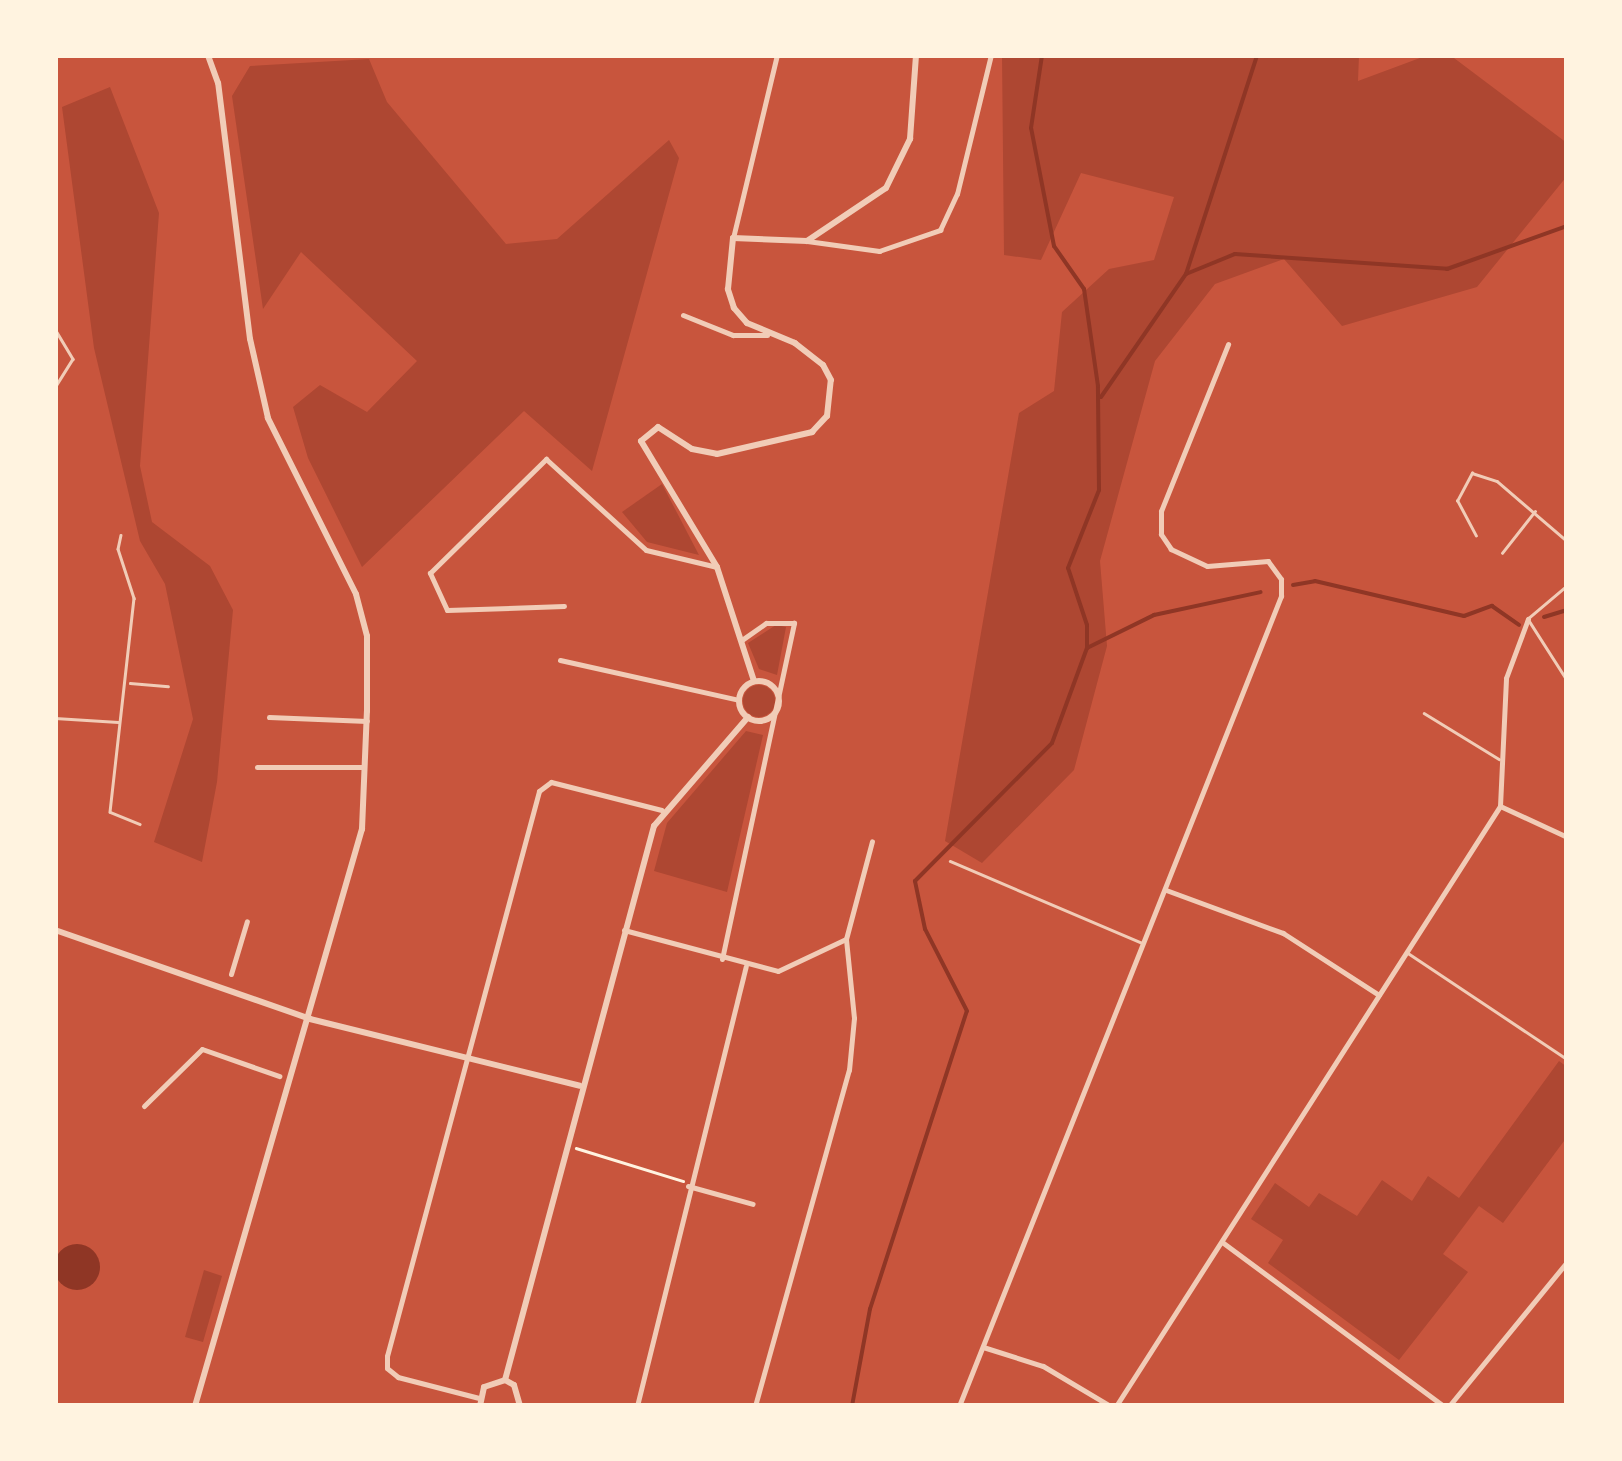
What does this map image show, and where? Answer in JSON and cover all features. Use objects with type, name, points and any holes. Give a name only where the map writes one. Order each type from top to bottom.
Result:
[{"type":"street","points":[[195,1406],[362,830],[366,767],[367,636],[356,594],[285,458],[265,402],[248,320],[218,83],[208,55]]},
{"type":"street","points":[[767,336],[734,308],[728,289],[733,238],[778,55]]},
{"type":"street","points":[[807,241],[886,188],[910,139],[916,55]]},
{"type":"street","points":[[733,238],[807,241],[878,252],[940,230],[957,194],[990,55]]},
{"type":"street","points":[[683,315],[733,335],[767,336],[794,343],[824,364],[831,405],[820,425],[717,454],[692,450],[658,427],[642,440],[717,567],[754,681]]},
{"type":"street","points":[[960,1406],[1281,596],[1277,569],[1268,561],[1207,566],[1172,549],[1161,534],[1161,511],[1228,344]]},
{"type":"street","points":[[564,606],[448,610],[430,573],[546,460],[646,550],[717,567]]},
{"type":"street","points":[[983,1347],[1043,1366],[1113,1406],[1500,806],[1506,678],[1528,619]]},
{"type":"street","points":[[722,959],[780,704],[794,623],[766,623],[740,642]]},
{"type":"street","points":[[560,660],[739,700]]},
{"type":"street","points":[[739,700],[754,681]]},
{"type":"street","points":[[754,681],[774,686],[780,704]]},
{"type":"street","points":[[739,700],[748,718]]},
{"type":"street","points":[[748,718],[767,720],[780,704]]},
{"type":"street","points":[[269,717],[366,721]]},
{"type":"street","points":[[505,1380],[580,1086],[662,810],[748,718]]},
{"type":"street","points":[[257,767],[366,767]]},
{"type":"street","points":[[520,1406],[514,1385],[505,1380],[493,1380],[480,1402],[387,1368],[464,1056],[544,784],[662,810]]},
{"type":"street","points":[[1500,806],[1567,837]]},
{"type":"street","points":[[755,1406],[849,1070],[854,1018],[846,939],[872,841]]},
{"type":"street","points":[[1166,890],[1282,933],[1380,996]]},
{"type":"street","points":[[231,974],[247,921]]},
{"type":"street","points":[[55,930],[310,1019],[580,1086]]},
{"type":"street","points":[[624,930],[746,966],[792,968],[846,939]]},
{"type":"street","points":[[637,1406],[688,1184],[746,966]]},
{"type":"street","points":[[144,1106],[202,1049],[279,1076]]},
{"type":"street","points":[[688,1184],[754,1204]]},
{"type":"street","points":[[1222,1242],[1446,1406],[1567,1262]]},
{"type":"lane","points":[[55,329],[73,360],[55,388]]},
{"type":"lane","points":[[1476,536],[1456,500],[1472,473],[1498,481],[1566,540]]},
{"type":"lane","points":[[1502,553],[1536,511]]},
{"type":"lane","points":[[121,535],[118,548],[134,598],[110,812],[140,824]]},
{"type":"lane","points":[[1567,586],[1528,619],[1567,680]]},
{"type":"lane","points":[[127,682],[168,686]]},
{"type":"lane","points":[[1424,713],[1501,760]]},
{"type":"lane","points":[[55,718],[121,722]]},
{"type":"lane","points":[[950,862],[1145,944]]},
{"type":"lane","points":[[1407,952],[1567,1059]]},
{"type":"path","points":[[565,1145],[688,1184]]},
{"type":"shaded area","points":[[1002,55],[1359,55],[1358,81],[1428,55],[1450,55],[1567,143],[1567,176],[1477,287],[1342,326],[1284,259],[1215,284],[1155,361],[1100,561],[1107,646],[1074,770],[982,863],[945,841],[1019,413],[1054,391],[1062,312],[1109,269],[1154,260],[1174,197],[1081,173],[1041,260],[1004,255]]},
{"type":"shaded area","points":[[369,59],[387,102],[506,244],[557,239],[669,140],[679,158],[592,471],[524,411],[362,567],[308,458],[293,407],[320,385],[367,412],[417,361],[301,252],[263,309],[232,96],[250,66]]},
{"type":"shaded area","points":[[110,87],[159,213],[140,466],[152,522],[210,566],[233,610],[217,782],[202,862],[154,842],[193,719],[165,584],[140,541],[94,348],[62,107]]},
{"type":"shaded area","points":[[662,484],[699,555],[647,542],[622,512]]},
{"type":"shaded area","points":[[776,625],[786,627],[777,675],[759,669],[748,643]]},
{"type":"shaded area","points":[[759,685],[770,690],[775,701],[770,712],[759,717],[748,712],[743,701],[748,690]]},
{"type":"shaded area","points":[[746,731],[763,735],[727,892],[654,871],[667,823]]},
{"type":"shaded area","points":[[1559,1061],[1567,1067],[1567,1137],[1503,1223],[1479,1206],[1443,1254],[1468,1272],[1399,1360],[1268,1263],[1283,1240],[1251,1219],[1275,1183],[1309,1207],[1319,1193],[1357,1216],[1382,1180],[1412,1201],[1428,1176],[1459,1198]]},
{"type":"shaded area","points":[[77,1244],[93,1251],[100,1267],[93,1283],[77,1290],[61,1283],[54,1267],[61,1251]]},
{"type":"shaded area","points":[[204,1270],[222,1276],[203,1342],[185,1337]]},
{"type":"waterway","points":[[852,1406],[870,1309],[967,1011],[925,929],[915,881],[1052,743],[1087,648],[1087,625],[1068,568],[1099,490],[1098,386],[1084,289],[1054,246],[1031,128],[1042,55]]},
{"type":"waterway","points":[[1101,397],[1186,274],[1257,55]]},
{"type":"waterway","points":[[1186,274],[1235,254],[1447,269],[1567,226]]},
{"type":"waterway","points":[[1293,585],[1315,581],[1464,616],[1492,606],[1519,625]]},
{"type":"waterway","points":[[1087,648],[1154,615],[1261,592]]},
{"type":"waterway","points":[[1544,617],[1567,610]]}]
